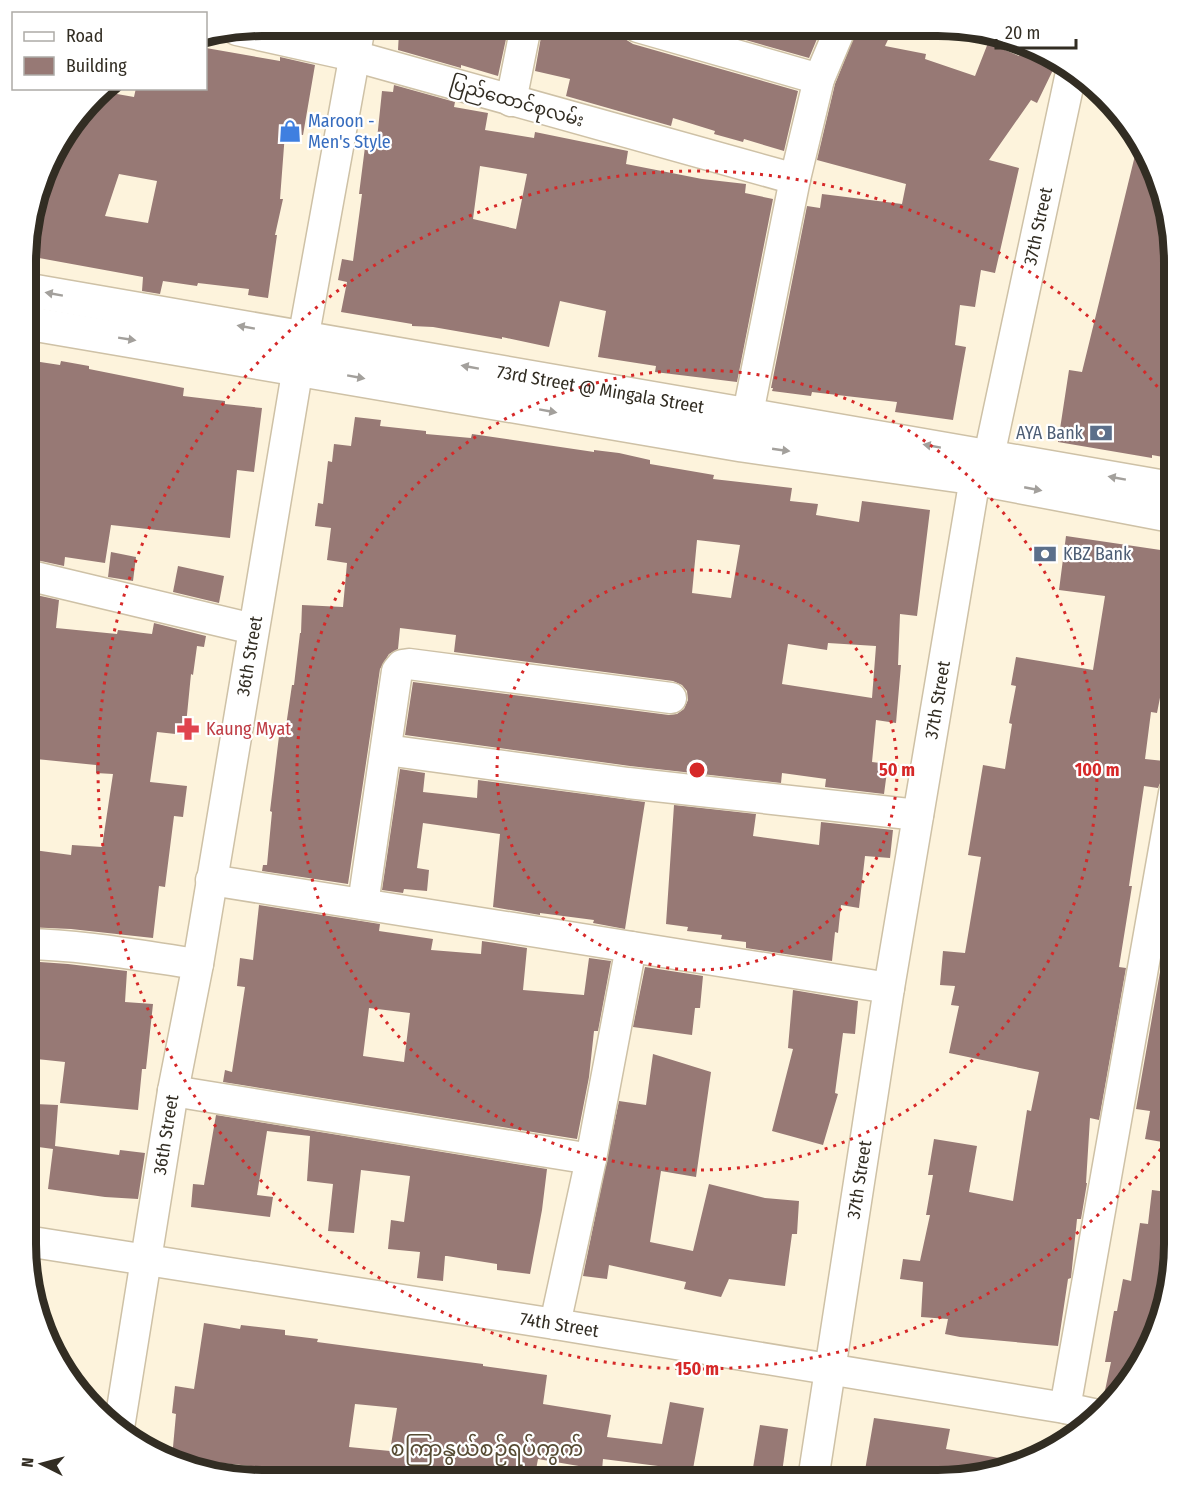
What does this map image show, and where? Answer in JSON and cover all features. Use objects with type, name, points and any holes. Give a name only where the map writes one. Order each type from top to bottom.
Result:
[{"type":"main road","name":"73rd Street @ Mingala Street","points":[[36,292],[301,352],[745,430],[982,467],[1164,488]]},
{"type":"main road","name":"73rd Street @ Mingala Street","points":[[36,323],[301,352]]},
{"type":"main road","name":"73rd Street @ Mingala Street","points":[[982,467],[1164,513]]},
{"type":"street","name":"ပြည်ထောင်စုလမ်း","points":[[264,36],[354,56],[795,179]]},
{"type":"street","name":"36th Street","points":[[120,1420],[173,1091],[198,964],[253,629],[358,36]]},
{"type":"street","points":[[511,101],[524,36]]},
{"type":"street","points":[[669,36],[819,79]]},
{"type":"street","points":[[745,430],[795,179],[819,79],[837,36]]},
{"type":"street","name":"37th Street","points":[[815,1470],[918,815],[982,467],[1069,78]]},
{"type":"street","points":[[36,577],[253,629]]},
{"type":"street","points":[[363,904],[397,671],[402,665],[409,664],[671,698]]},
{"type":"street","points":[[386,750],[628,783],[918,815]]},
{"type":"street","points":[[1079,1411],[1164,859]]},
{"type":"street","points":[[211,880],[889,988]]},
{"type":"street","points":[[36,945],[198,964]]},
{"type":"street","points":[[555,1324],[591,1159],[631,947]]},
{"type":"street","points":[[173,1091],[591,1159]]},
{"type":"street","name":"74th Street","points":[[36,1243],[555,1324],[1079,1411]]},
{"type":"building","points":[[399,36],[496,36],[506,39],[498,76],[398,50]]},
{"type":"building","points":[[541,36],[624,36],[633,44],[798,91],[784,151],[744,139],[743,142],[714,134],[715,131],[673,118],[671,126],[566,96],[570,79],[535,71]]},
{"type":"building","points":[[732,36],[818,36],[809,58]]},
{"type":"building","points":[[854,36],[890,36],[885,46],[926,54],[925,59],[975,76],[988,43],[1019,56],[1020,53],[1053,70],[1037,103],[1031,100],[989,160],[1019,168],[995,273],[981,270],[975,307],[960,305],[955,345],[966,347],[953,420],[895,412],[897,402],[812,392],[811,396],[772,391],[807,206],[820,208],[822,194],[902,204],[906,184],[817,160],[835,84]]},
{"type":"building","points":[[207,48],[280,61],[280,57],[315,65],[303,135],[285,133],[280,199],[283,199],[275,235],[277,235],[268,298],[248,295],[249,289],[198,283],[197,286],[163,281],[160,294],[142,291],[143,277],[36,257],[44,203],[53,175],[66,149],[92,113],[112,93],[134,97],[136,90],[207,90]],"holes":[[[119,174],[157,181],[148,223],[105,216]]]},
{"type":"building","points":[[394,85],[455,102],[454,107],[488,113],[485,130],[534,138],[535,132],[628,151],[626,164],[702,179],[746,184],[745,193],[773,199],[737,382],[655,372],[656,366],[598,357],[606,311],[560,301],[549,347],[502,337],[502,339],[433,327],[412,326],[412,324],[341,312],[347,282],[338,280],[342,259],[353,261],[362,194],[359,194],[365,147],[376,149],[382,91],[393,92]],"holes":[[[480,166],[527,174],[516,229],[473,219]]]},
{"type":"building","points":[[1136,152],[1152,189],[1160,218],[1164,247],[1164,457],[1152,455],[1152,458],[1058,442],[1069,370],[1082,372]]},
{"type":"building","points":[[36,361],[60,365],[61,361],[89,366],[89,369],[184,388],[183,396],[262,408],[254,472],[237,470],[230,538],[111,525],[105,563],[65,557],[64,566],[36,560]]},
{"type":"building","points":[[355,417],[381,420],[380,426],[426,431],[426,434],[471,438],[472,434],[594,452],[594,450],[619,453],[650,460],[650,464],[714,475],[713,479],[792,488],[790,501],[818,504],[816,515],[859,522],[862,501],[930,510],[917,616],[900,614],[898,665],[901,665],[896,723],[876,720],[872,762],[888,764],[884,794],[825,787],[826,779],[782,773],[781,783],[630,766],[405,735],[413,682],[669,715],[677,714],[684,709],[688,700],[687,691],[682,685],[673,681],[454,652],[456,635],[400,628],[398,649],[389,654],[380,669],[348,884],[262,871],[263,865],[267,865],[272,812],[270,811],[279,736],[281,725],[286,726],[292,685],[294,685],[302,605],[343,607],[347,563],[327,560],[331,528],[315,526],[318,503],[323,504],[328,461],[332,462],[334,444],[351,446]],"holes":[[[697,540],[740,545],[731,598],[692,593]],[[828,643],[876,646],[872,698],[782,684],[788,644],[827,650]]]},
{"type":"building","points":[[1066,536],[1164,551],[1164,677],[1157,713],[1151,712],[1145,759],[1164,761],[1158,788],[1144,786],[1119,967],[1126,968],[1099,1120],[1090,1118],[1087,1183],[1081,1219],[1077,1219],[1071,1278],[1068,1279],[1058,1346],[945,1334],[948,1319],[921,1317],[923,1282],[900,1279],[903,1259],[920,1261],[930,1215],[926,1215],[933,1175],[928,1175],[934,1139],[977,1146],[969,1192],[1013,1201],[1027,1110],[1031,1111],[1039,1072],[949,1053],[959,1006],[951,1005],[955,986],[940,985],[943,951],[965,953],[981,857],[968,855],[983,765],[1005,769],[1012,724],[1009,723],[1016,686],[1011,685],[1016,657],[1093,670],[1105,596],[1059,590]]},
{"type":"building","points":[[111,552],[136,557],[133,581],[108,577]]},
{"type":"building","points":[[178,566],[224,576],[219,603],[173,592]]},
{"type":"building","points":[[36,595],[59,600],[56,628],[117,634],[118,630],[152,634],[154,623],[206,636],[204,647],[197,646],[193,675],[191,674],[185,735],[157,732],[150,782],[187,786],[183,817],[174,816],[165,887],[159,886],[153,938],[36,927],[36,850],[71,855],[72,845],[102,847],[113,774],[96,773],[96,765],[36,759]]},
{"type":"building","points":[[400,769],[425,773],[423,792],[477,798],[478,780],[645,802],[625,929],[593,923],[594,920],[540,913],[540,915],[493,907],[500,834],[423,823],[417,868],[429,870],[427,891],[404,889],[403,893],[382,890]]},
{"type":"building","points":[[674,805],[756,814],[753,836],[819,845],[821,822],[893,830],[890,858],[865,856],[859,908],[841,905],[832,961],[746,948],[746,942],[721,939],[722,935],[687,931],[688,927],[666,924]]},
{"type":"building","points":[[259,905],[380,924],[379,931],[433,939],[431,950],[481,954],[482,941],[527,948],[523,990],[584,995],[589,958],[611,961],[598,1031],[594,1031],[589,1077],[577,1139],[223,1082],[225,1070],[232,1072],[245,987],[237,986],[240,958],[253,960]],"holes":[[[369,1008],[410,1013],[404,1062],[363,1056]]]},
{"type":"building","points":[[36,962],[127,971],[125,1002],[153,1004],[146,1069],[142,1069],[138,1110],[60,1103],[65,1062],[36,1059],[38,967],[36,967]]},
{"type":"building","points":[[645,967],[703,976],[700,1008],[695,1008],[692,1035],[633,1027]]},
{"type":"building","points":[[1160,972],[1164,972],[1164,1142],[1145,1139],[1150,1111],[1136,1109]]},
{"type":"building","points":[[793,990],[858,1001],[855,1034],[843,1033],[835,1093],[838,1094],[823,1145],[772,1131],[793,1049],[788,1048]]},
{"type":"building","points":[[653,1054],[711,1072],[696,1177],[661,1171],[650,1242],[693,1251],[709,1184],[765,1198],[799,1201],[797,1234],[792,1234],[785,1286],[729,1279],[721,1297],[684,1289],[686,1282],[609,1265],[607,1279],[583,1276],[619,1101],[646,1105]]},
{"type":"building","points":[[36,1104],[58,1105],[55,1146],[119,1155],[120,1150],[145,1153],[138,1199],[48,1189],[53,1149],[36,1147]]},
{"type":"building","points":[[216,1115],[547,1169],[530,1274],[497,1270],[497,1264],[445,1256],[443,1281],[417,1278],[420,1252],[388,1249],[391,1220],[404,1222],[410,1176],[361,1170],[354,1233],[328,1231],[333,1184],[307,1181],[310,1136],[267,1131],[257,1195],[273,1197],[270,1217],[191,1207],[193,1184],[204,1185]]},
{"type":"building","points":[[1152,1190],[1164,1192],[1164,1259],[1160,1288],[1152,1317],[1134,1357],[1103,1398],[1111,1362],[1105,1362],[1114,1311],[1117,1311],[1123,1279],[1131,1281],[1140,1223],[1148,1224]]},
{"type":"building","points":[[204,1323],[240,1329],[241,1325],[285,1330],[285,1335],[318,1339],[317,1342],[547,1375],[543,1404],[611,1415],[607,1437],[662,1444],[670,1402],[704,1408],[693,1470],[657,1470],[658,1466],[603,1459],[602,1470],[538,1459],[536,1470],[250,1470],[251,1466],[198,1461],[173,1452],[176,1414],[172,1413],[175,1386],[194,1389]],"holes":[[[355,1404],[397,1408],[390,1451],[349,1447]]]},
{"type":"building","points":[[874,1418],[950,1429],[946,1449],[1007,1459],[953,1470],[865,1470]]},
{"type":"building","points":[[760,1425],[788,1429],[782,1470],[753,1470]]},
{"type":"place","name":"Maroon - Men's Style","points":[[290,131]]},
{"type":"place","name":"AYA Bank","points":[[1101,433]]},
{"type":"place","name":"KBZ Bank","points":[[1045,554]]},
{"type":"place","name":"Kaung Myat","points":[[188,729]]},
{"type":"district","name":"စကြာနွယ်စဉ်ရပ်ကွက်","points":[[487,1449]]}]
